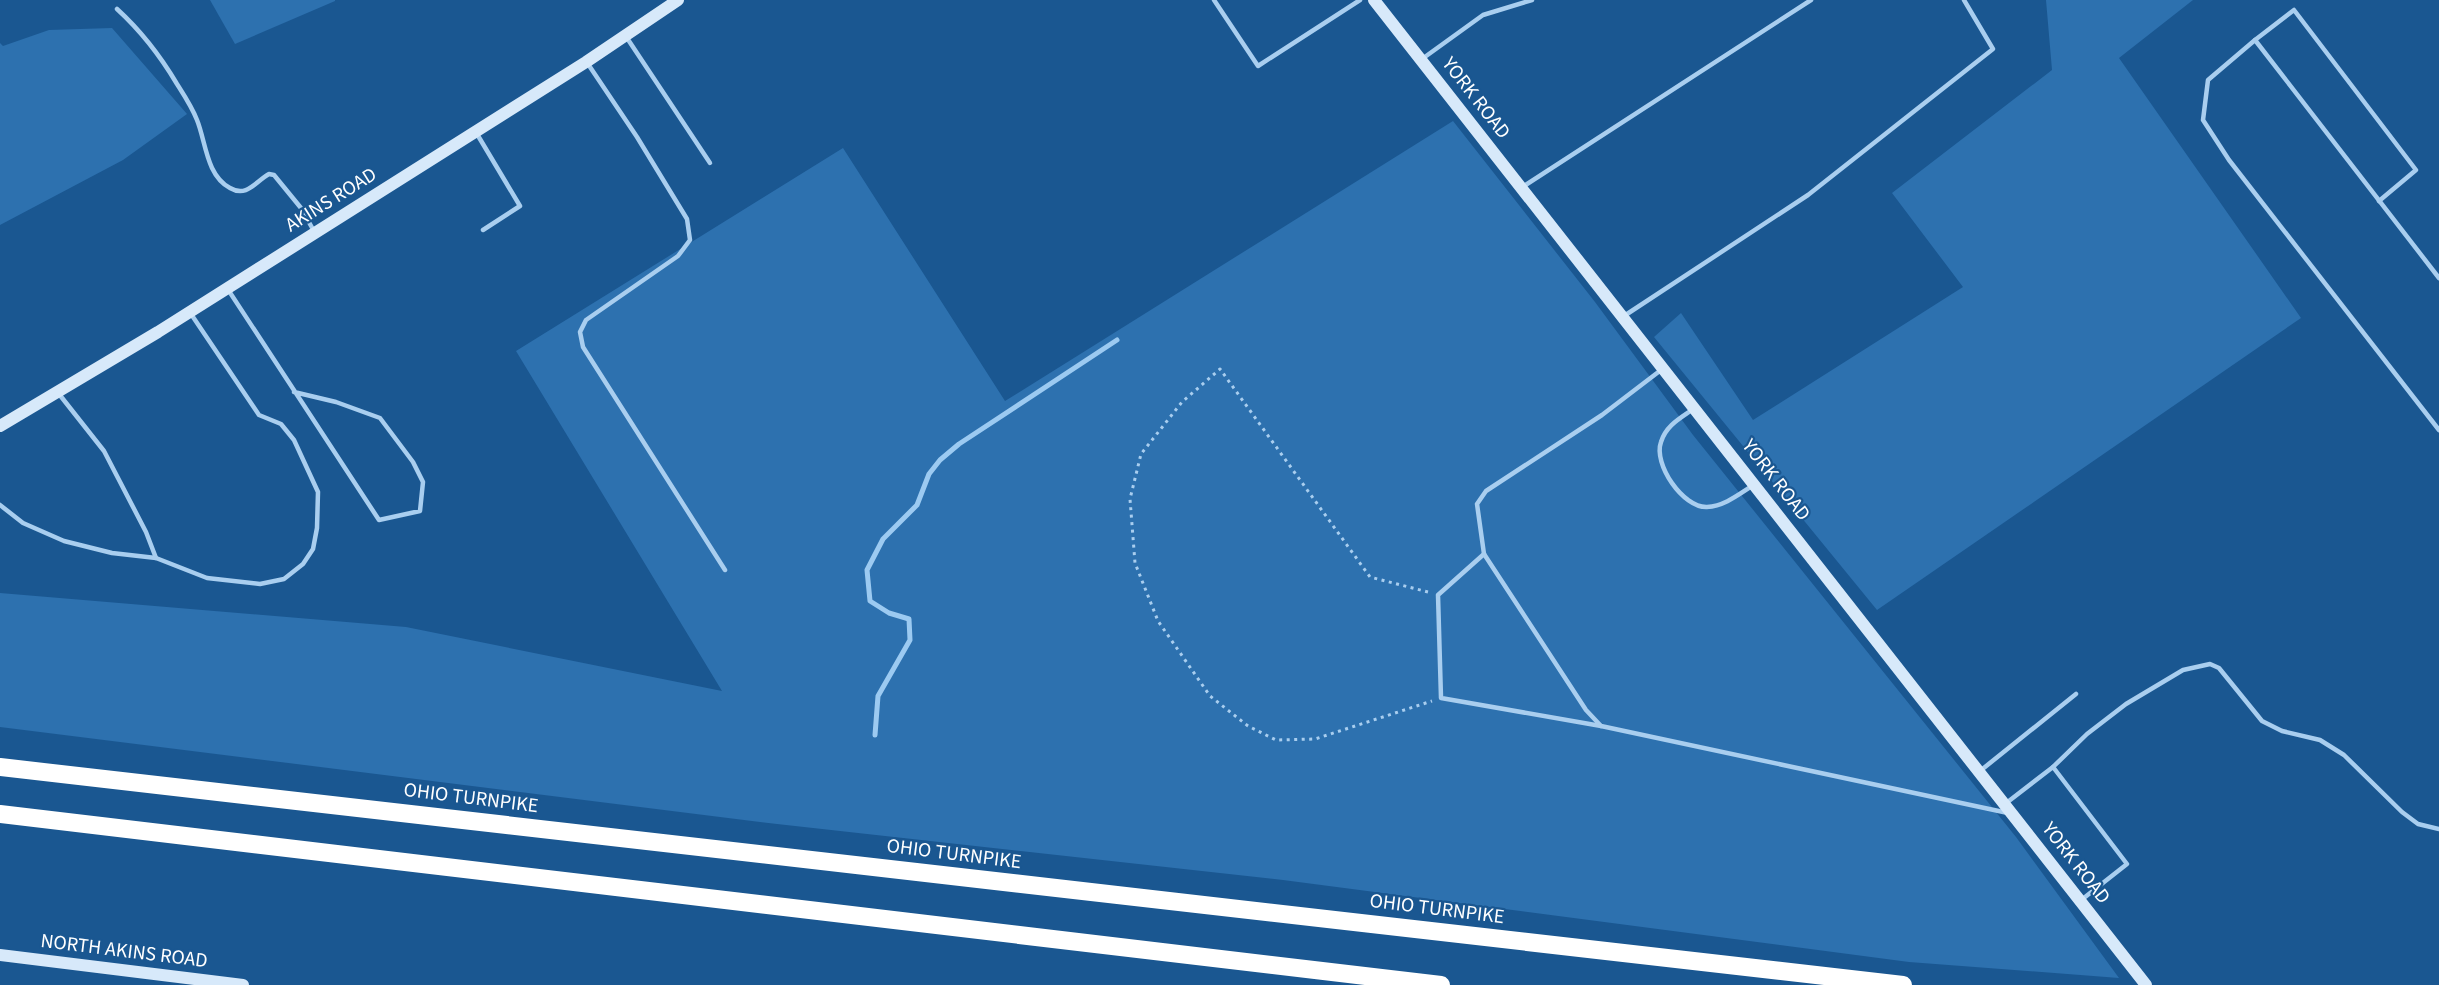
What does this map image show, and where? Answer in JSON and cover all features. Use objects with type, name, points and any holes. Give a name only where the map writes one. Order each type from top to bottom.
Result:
[{"type":"highway","name":"OHIO TURNPIKE","points":[[0,767],[1903,985]]},
{"type":"highway","points":[[0,814],[1441,985]]},
{"type":"street","name":"AKINS ROAD","points":[[0,426],[315,233],[586,62],[678,0]]},
{"type":"street","name":"YORK ROAD","points":[[1374,0],[2146,985]]},
{"type":"street","name":"NORTH AKINS ROAD","points":[[0,955],[243,985]]},
{"type":"lane","points":[[1214,0],[1257,66],[1360,0]]},
{"type":"lane","points":[[1421,60],[1483,15],[1532,0]]},
{"type":"lane","points":[[1521,188],[1811,0]]},
{"type":"lane","points":[[1623,317],[1808,195],[1993,50],[1964,0]]},
{"type":"lane","points":[[117,9],[136,26],[176,82],[197,120],[208,158],[220,181],[238,191],[248,190],[269,174],[274,175],[301,208],[315,233]]},
{"type":"lane","points":[[2379,201],[2416,170],[2294,10],[2208,80],[2203,120],[2229,160],[2439,430]]},
{"type":"lane","points":[[625,36],[710,163]]},
{"type":"lane","points":[[2255,40],[2439,278]]},
{"type":"lane","points":[[586,62],[638,137],[687,219],[690,240],[678,256],[586,320],[580,332],[583,346],[725,570]]},
{"type":"lane","points":[[476,131],[520,206],[483,230]]},
{"type":"lane","points":[[227,288],[294,392],[379,520],[420,511],[423,482],[413,462],[380,418],[336,402],[294,392]]},
{"type":"lane","points":[[0,505],[23,523],[64,541],[112,553],[156,558],[207,578],[260,584],[284,579],[303,564],[313,549],[318,528],[318,492],[294,440],[281,424],[259,415],[189,312]]},
{"type":"lane","points":[[1600,726],[1586,710],[1484,554],[1477,504],[1486,491],[1602,415],[1663,369]]},
{"type":"lane","points":[[57,392],[104,451],[146,532],[156,558]]},
{"type":"lane","points":[[1695,408],[1668,427],[1660,444],[1659,461],[1687,501],[1704,507],[1722,504],[1754,484]]},
{"type":"lane","points":[[1484,554],[1438,595],[1441,698],[1600,726],[2013,814]]},
{"type":"lane","points":[[2004,804],[2053,766],[2095,727],[2126,704],[2183,670],[2210,664],[2219,668],[2262,721],[2282,731],[2320,740],[2344,755],[2402,812],[2418,824],[2439,829]]},
{"type":"lane","points":[[1979,771],[2076,694]]},
{"type":"lane","points":[[2053,766],[2127,864],[2080,901]]},
{"type":"path","points":[[1438,595],[1370,577],[1220,369],[1182,402],[1141,454],[1130,499],[1135,563],[1158,621],[1210,696],[1248,726],[1276,740],[1315,739],[1441,698]]},
{"type":"shaded area","points":[[210,0],[335,0],[335,1],[235,44]]},
{"type":"shaded area","points":[[2046,0],[2193,0],[2119,58],[2301,318],[1877,610],[1654,337],[1681,313],[1753,420],[1963,287],[1892,193],[2052,70]]},
{"type":"shaded area","points":[[112,28],[187,114],[123,160],[0,225],[0,43],[3,46],[49,30]]},
{"type":"shaded area","points":[[1453,121],[1595,302],[1693,435],[2016,837],[2119,978],[1909,962],[1283,880],[777,824],[0,727],[0,593],[406,627],[722,691],[516,351],[843,148],[1005,401]]},
{"type":"waterway","points":[[875,735],[878,696],[910,640],[909,619],[889,613],[870,601],[867,570],[883,539],[917,505],[929,474],[940,460],[959,444],[1117,340]]}]
